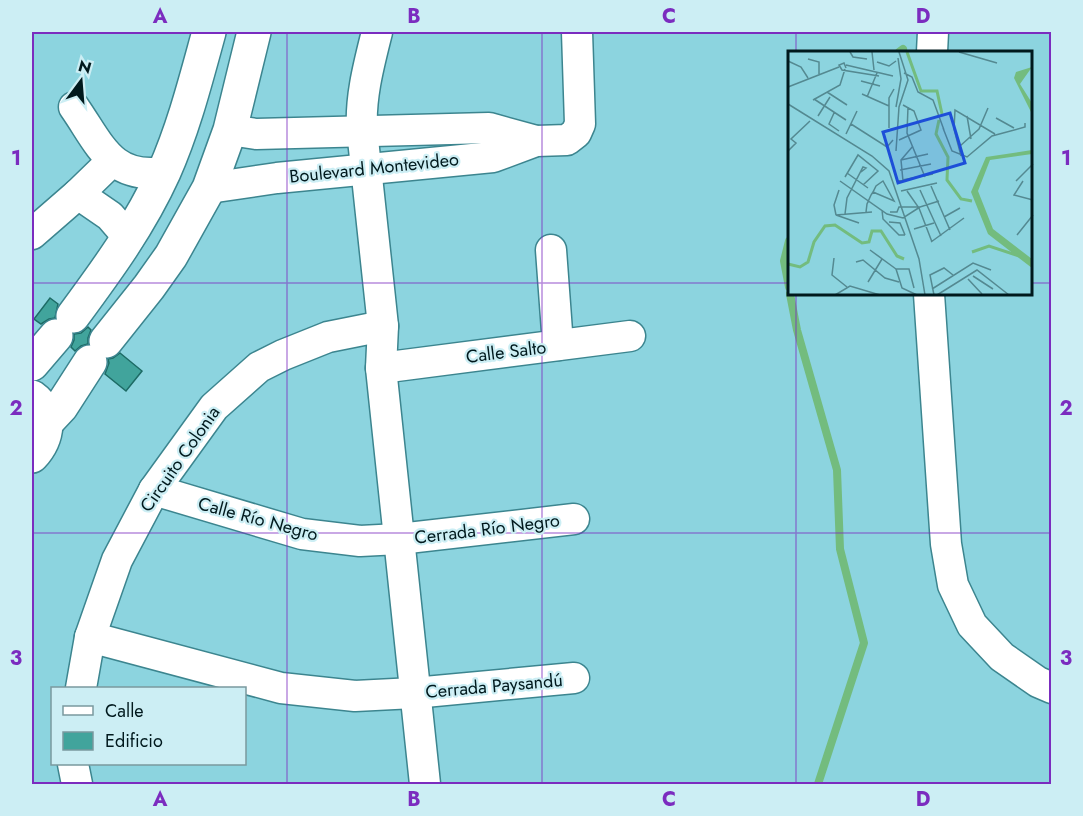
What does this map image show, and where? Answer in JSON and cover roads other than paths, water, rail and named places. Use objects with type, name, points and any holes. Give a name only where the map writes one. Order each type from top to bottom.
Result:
[{"type":"main road","points":[[32,364],[122,249],[164,172],[189,103],[209,32]]},
{"type":"main road","points":[[32,456],[40,448],[45,436],[39,410],[61,407],[98,351],[171,256],[209,188],[230,130],[253,36],[220,32]]},
{"type":"main road","points":[[122,249],[149,287]]},
{"type":"street","points":[[377,32],[366,80],[361,116],[383,326],[381,368],[425,784]]},
{"type":"street","name":"Boulevard Montevideo","points":[[230,130],[256,134],[489,128],[536,141],[567,140],[576,133],[580,124],[577,32]]},
{"type":"street","points":[[932,51],[933,32]]},
{"type":"street","points":[[74,107],[112,161],[128,170],[140,173],[164,172]]},
{"type":"street","name":"Boulevard Montevideo","points":[[209,188],[366,168],[493,157],[536,141]]},
{"type":"street","points":[[32,234],[112,161]]},
{"type":"street","points":[[78,194],[110,216],[122,249]]},
{"type":"street","points":[[550,250],[558,345]]},
{"type":"street","points":[[929,296],[946,544],[953,585],[972,625],[1002,657],[1038,682],[1052,688]]},
{"type":"street","name":"Circuito Colonia","points":[[81,687],[90,637],[117,560],[154,490],[214,407],[259,367],[283,355],[328,336],[383,326]]},
{"type":"street","name":"Calle Salto","points":[[381,368],[630,336]]},
{"type":"street","name":"Calle Río Negro","points":[[154,490],[302,534],[360,541],[399,539]]},
{"type":"street","name":"Cerrada Río Negro","points":[[399,539],[574,519]]},
{"type":"street","name":"Cerrada Paysandú","points":[[90,637],[281,688],[355,696],[414,693],[574,678]]},
{"type":"street","points":[[73,765],[76,784]]},
{"type":"waterway","points":[[788,245],[784,261],[788,282]]},
{"type":"waterway","points":[[790,296],[797,330],[837,470],[840,549],[864,643],[818,784]]}]
